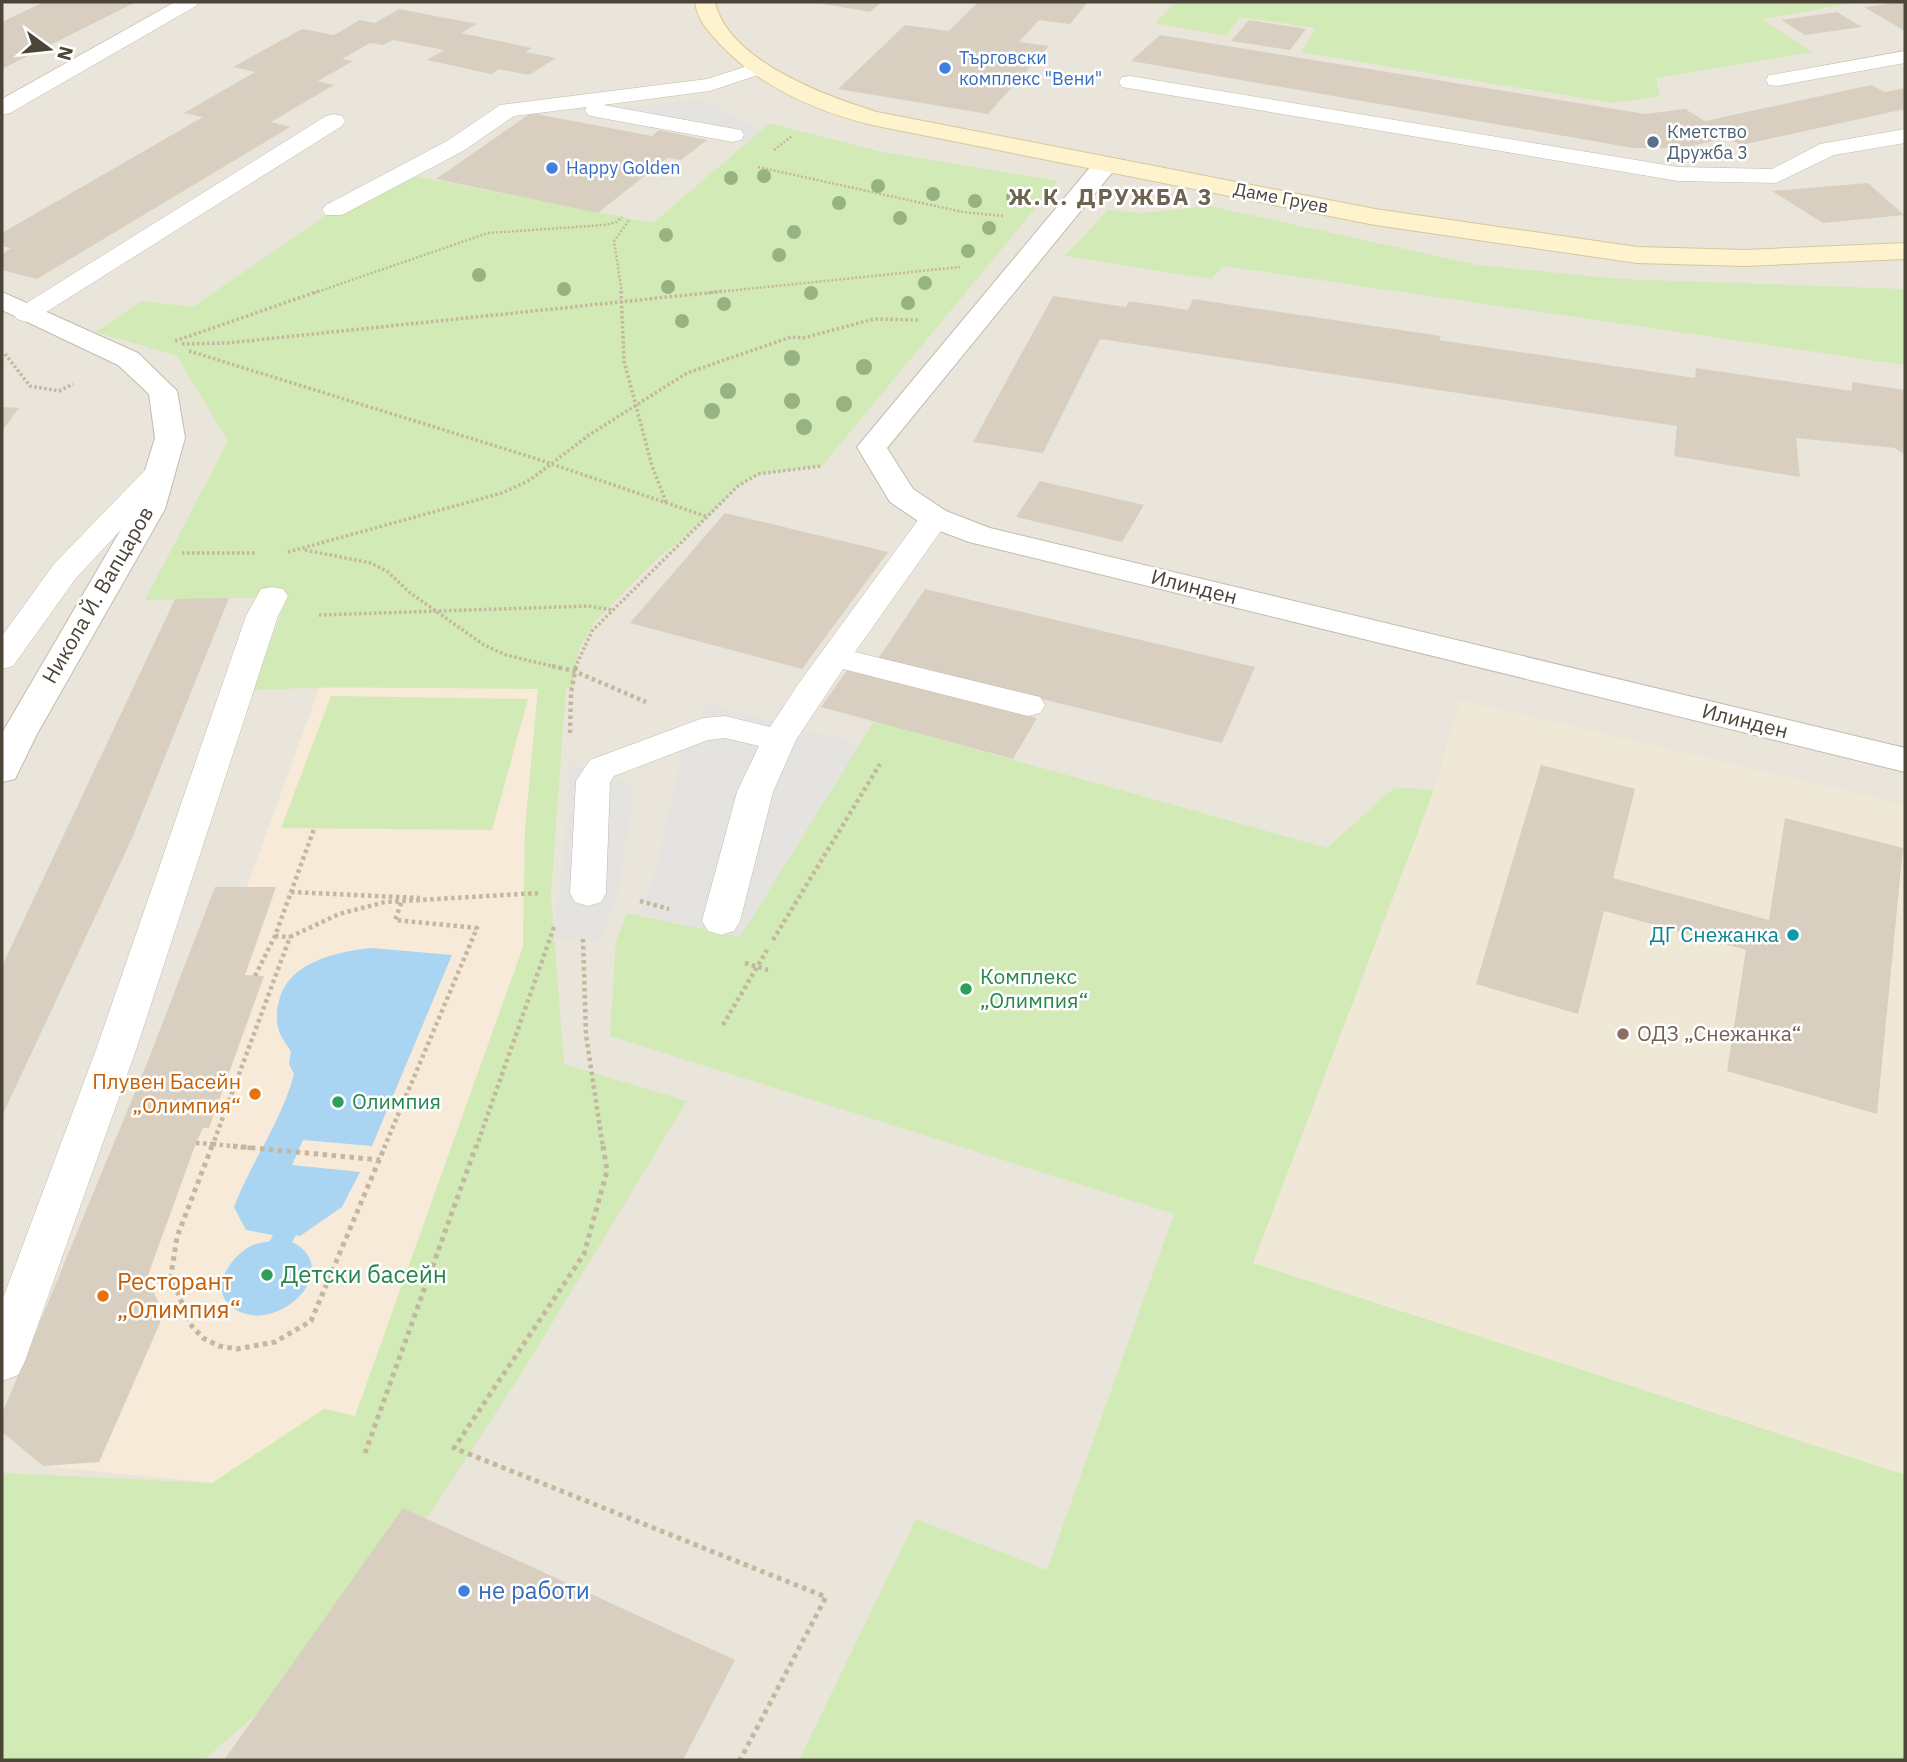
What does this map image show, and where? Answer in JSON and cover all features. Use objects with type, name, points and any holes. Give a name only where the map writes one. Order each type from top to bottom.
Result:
[{"type":"main road","name":"Даме Груев","points":[[705,2],[707,16],[757,69],[808,97],[872,118],[1375,217],[1637,255],[1745,258],[1905,251]]},
{"type":"street","name":"Илинден","points":[[1106,164],[872,447],[901,495],[935,518],[981,535],[1905,760]]},
{"type":"street","name":"Никола Й. Вапцаров","points":[[2,300],[26,314],[128,359],[163,391],[170,438],[149,509],[19,734],[2,769]]},
{"type":"lane","points":[[2,108],[189,2]]},
{"type":"lane","points":[[1777,80],[1905,57]]},
{"type":"lane","points":[[334,210],[455,146],[508,110],[701,87],[757,69]]},
{"type":"lane","points":[[1130,82],[1678,174],[1776,176],[1828,149],[1905,136]]},
{"type":"lane","points":[[565,102],[733,135]]},
{"type":"lane","points":[[26,314],[334,121]]},
{"type":"lane","points":[[2,659],[65,570],[161,470]]},
{"type":"lane","points":[[721,921],[755,792],[779,740],[935,518]]},
{"type":"lane","points":[[2,1361],[117,1047],[267,606]]},
{"type":"lane","points":[[835,657],[1028,705]]},
{"type":"lane","points":[[588,893],[593,781],[603,768],[703,729],[725,727],[779,740]]},
{"type":"path","points":[[761,168],[934,206],[998,216]]},
{"type":"path","points":[[622,217],[617,222],[605,225],[488,233],[177,342],[227,343],[990,264],[1020,268]]},
{"type":"path","points":[[630,219],[614,241],[622,302],[624,361],[652,466],[666,503]]},
{"type":"path","points":[[283,553],[502,493],[530,480],[589,435],[636,407],[660,387],[737,353],[791,337],[803,338],[898,315],[969,330]]},
{"type":"path","points":[[189,351],[551,463],[708,517]]},
{"type":"path","points":[[570,734],[573,671],[579,649],[592,631],[738,486],[758,474],[822,466]]},
{"type":"path","points":[[301,550],[371,563],[388,572],[433,611],[484,645],[506,655],[573,671],[668,711],[703,729]]},
{"type":"path","points":[[183,552],[261,554]]},
{"type":"path","points":[[267,606],[360,615],[588,606],[614,610]]},
{"type":"path","points":[[723,1025],[880,764]]},
{"type":"path","points":[[255,976],[275,936],[314,829]]},
{"type":"path","points":[[291,892],[397,895],[431,900]]},
{"type":"path","points":[[588,893],[582,948],[586,1035],[607,1171],[584,1254],[454,1448],[826,1597],[740,1760]]},
{"type":"path","points":[[275,936],[290,937],[339,914],[385,902],[518,895]]},
{"type":"path","points":[[290,937],[213,1144],[171,1268],[180,1306],[190,1326],[210,1344],[234,1351],[281,1340],[295,1334],[311,1321],[477,928],[395,920],[402,901]]},
{"type":"path","points":[[365,1453],[552,938],[555,915]]},
{"type":"path","points":[[756,967],[768,970]]},
{"type":"path","points":[[197,1143],[380,1160]]},
{"type":"shaded area","points":[[2,2],[1905,2],[1905,1760],[2,1760]]},
{"type":"shaded area","points":[[705,100],[761,131],[747,142],[653,126],[662,115],[622,107]]},
{"type":"shaded area","points":[[319,688],[538,688],[525,830],[523,947],[355,1416],[324,1409],[213,1483],[43,1466],[2,1432],[2,1414],[149,1058],[215,888],[247,887]]},
{"type":"shaded area","name":"ОДЗ „Снежанка“","points":[[1460,700],[1905,805],[1905,1475],[1253,1263],[1434,790]]},
{"type":"shaded area","points":[[709,704],[860,744],[740,937],[639,914],[656,870],[686,735]]},
{"type":"shaded area","points":[[570,762],[634,786],[618,895],[600,942],[552,938],[564,861]]},
{"type":"green space","points":[[1176,2],[1858,2],[1762,19],[1812,52],[1656,78],[1660,96],[1612,103],[1301,52],[1316,28],[1240,17],[1226,36],[1155,23]]},
{"type":"green space","points":[[770,123],[882,152],[1058,181],[822,466],[758,474],[738,486],[708,517],[656,560],[595,622],[579,649],[572,688],[566,688],[551,894],[564,1064],[687,1101],[525,1368],[431,1512],[260,1711],[204,1760],[2,1760],[2,1473],[212,1483],[324,1409],[355,1416],[523,947],[525,830],[538,689],[333,687],[253,690],[287,597],[145,600],[228,441],[177,356],[96,332],[141,301],[193,307],[390,171],[653,223]]},
{"type":"green space","points":[[1210,206],[1477,265],[1620,279],[1905,289],[1905,365],[1224,266],[1211,279],[1065,256],[1108,210],[1141,213]]},
{"type":"green space","points":[[331,696],[528,699],[492,830],[281,828]]},
{"type":"green space","points":[[874,721],[1327,848],[1395,787],[1434,790],[1253,1263],[1905,1475],[1905,1760],[799,1760],[916,1519],[1047,1570],[1174,1214],[610,1036],[616,941],[627,913],[740,937]]},
{"type":"water","name":"Олимпия","points":[[371,948],[452,955],[372,1146],[303,1140],[292,1165],[360,1172],[342,1207],[300,1236],[296,1235],[292,1242],[307,1254],[312,1268],[309,1283],[299,1297],[285,1308],[268,1314],[250,1315],[233,1308],[226,1301],[222,1284],[229,1267],[242,1252],[270,1241],[273,1235],[246,1230],[234,1207],[282,1108],[294,1074],[289,1064],[291,1052],[278,1026],[279,1001],[292,977],[315,961],[343,952]]},
{"type":"building","points":[[44,2],[136,2],[2,69],[2,22]]},
{"type":"building","points":[[812,2],[882,2],[870,12]]},
{"type":"building","name":"Търговски комплекс \"Вени\"","points":[[978,2],[1088,2],[1070,24],[1039,20],[1019,42],[1049,46],[988,114],[838,89],[905,25],[949,31]]},
{"type":"building","points":[[1903,2],[1905,31],[1864,7]]},
{"type":"building","points":[[399,9],[477,24],[461,33],[532,48],[525,52],[556,58],[529,75],[499,69],[491,74],[427,60],[444,50],[393,40],[383,45],[370,43],[342,59],[353,61],[318,81],[334,85],[271,122],[290,127],[37,279],[2,270],[2,254],[11,248],[2,246],[2,233],[203,117],[184,113],[255,72],[233,67],[302,29],[334,35],[360,20],[375,23]]},
{"type":"building","points":[[1837,12],[1862,27],[1805,35],[1781,20]]},
{"type":"building","points":[[1249,20],[1306,29],[1290,50],[1231,41]]},
{"type":"building","points":[[1160,35],[1645,114],[1685,109],[1705,121],[1871,85],[1885,92],[1905,88],[1905,109],[1741,145],[1727,138],[1682,148],[1633,148],[1131,61]]},
{"type":"building","name":"Happy Golden","points":[[531,113],[652,136],[659,130],[707,140],[681,160],[667,158],[598,213],[436,179]]},
{"type":"building","points":[[1868,183],[1904,215],[1823,223],[1772,191]]},
{"type":"building","points":[[1053,296],[1126,307],[1129,301],[1188,310],[1193,299],[1441,336],[1439,340],[1695,378],[1696,368],[1852,391],[1852,382],[1905,390],[1905,455],[1895,448],[1796,438],[1800,477],[1674,456],[1677,426],[1100,339],[1043,453],[973,442]]},
{"type":"building","points":[[2,407],[19,408],[2,431]]},
{"type":"building","points":[[1040,481],[1144,505],[1122,542],[1016,517]]},
{"type":"building","points":[[725,513],[888,552],[802,669],[630,623]]},
{"type":"building","points":[[925,589],[1255,667],[1222,743],[878,659]]},
{"type":"building","points":[[229,598],[133,836],[2,1116],[2,966],[175,599]]},
{"type":"building","points":[[848,669],[1037,718],[1013,759],[821,707]]},
{"type":"building","name":"ДГ Снежанка","points":[[1541,765],[1635,789],[1613,878],[1769,920],[1785,818],[1903,848],[1877,1114],[1727,1071],[1746,950],[1604,911],[1578,1014],[1476,984]]},
{"type":"building","name":"Ресторант „Олимпия“","points":[[215,887],[276,887],[245,975],[264,976],[209,1128],[203,1128],[196,1143],[147,1278],[164,1314],[99,1462],[43,1466],[2,1432],[2,1414],[149,1058]]},
{"type":"building","name":"не работи","points":[[403,1508],[735,1660],[683,1760],[224,1760]]},
{"type":"place","name":"Търговски комплекс \"Вени\"","points":[[945,68]]},
{"type":"place","name":"Кметство Дружба 3","points":[[1653,142]]},
{"type":"place","name":"Happy Golden","points":[[552,168]]},
{"type":"place","name":"ДГ Снежанка","points":[[1793,935]]},
{"type":"place","name":"Комплекс „Олимпия“","points":[[966,989]]},
{"type":"place","name":"ОДЗ „Снежанка“","points":[[1623,1034]]},
{"type":"place","name":"Плувен Басейн „Олимпия“","points":[[255,1094]]},
{"type":"place","name":"Олимпия","points":[[338,1102]]},
{"type":"place","name":"Детски басейн","points":[[267,1275]]},
{"type":"place","name":"Ресторант „Олимпия“","points":[[103,1296]]},
{"type":"place","name":"не работи","points":[[464,1591]]},
{"type":"district","name":"Ж.К. ДРУЖБА 3","points":[[1111,197]]}]
